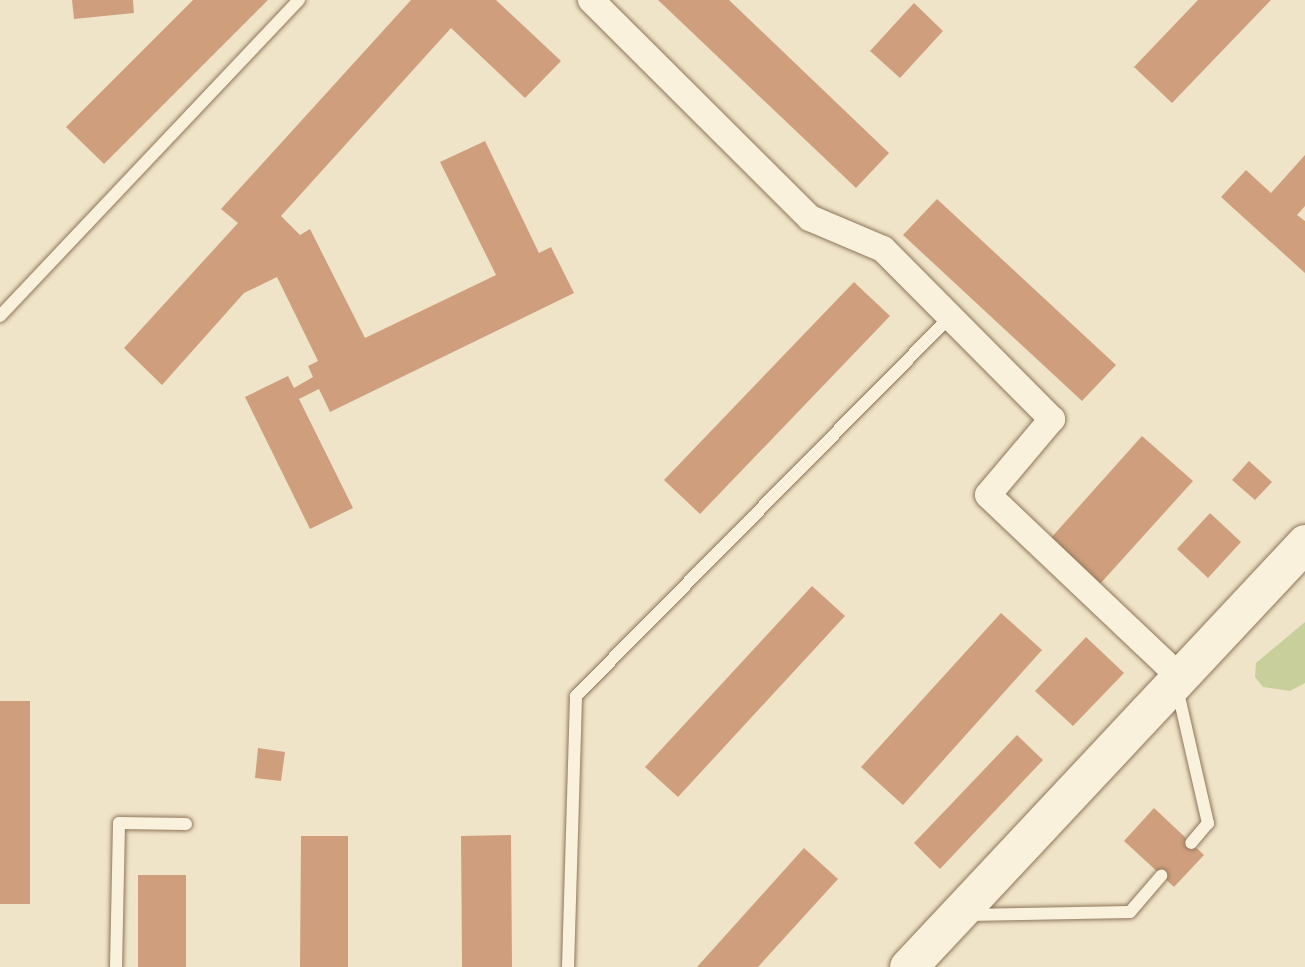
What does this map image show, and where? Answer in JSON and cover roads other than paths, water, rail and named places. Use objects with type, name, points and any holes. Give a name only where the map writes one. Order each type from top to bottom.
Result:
[{"type":"street","points":[[591,0],[810,218],[883,249],[1052,419],[988,495],[1178,680]]},
{"type":"street","points":[[908,967],[961,915],[1305,542]]},
{"type":"lane","points":[[0,316],[299,0]]},
{"type":"lane","points":[[568,967],[576,696],[951,316]]},
{"type":"lane","points":[[1178,680],[1208,823],[1191,843]]},
{"type":"lane","points":[[116,967],[119,823],[186,824]]},
{"type":"lane","points":[[961,915],[1130,912],[1161,876]]}]
